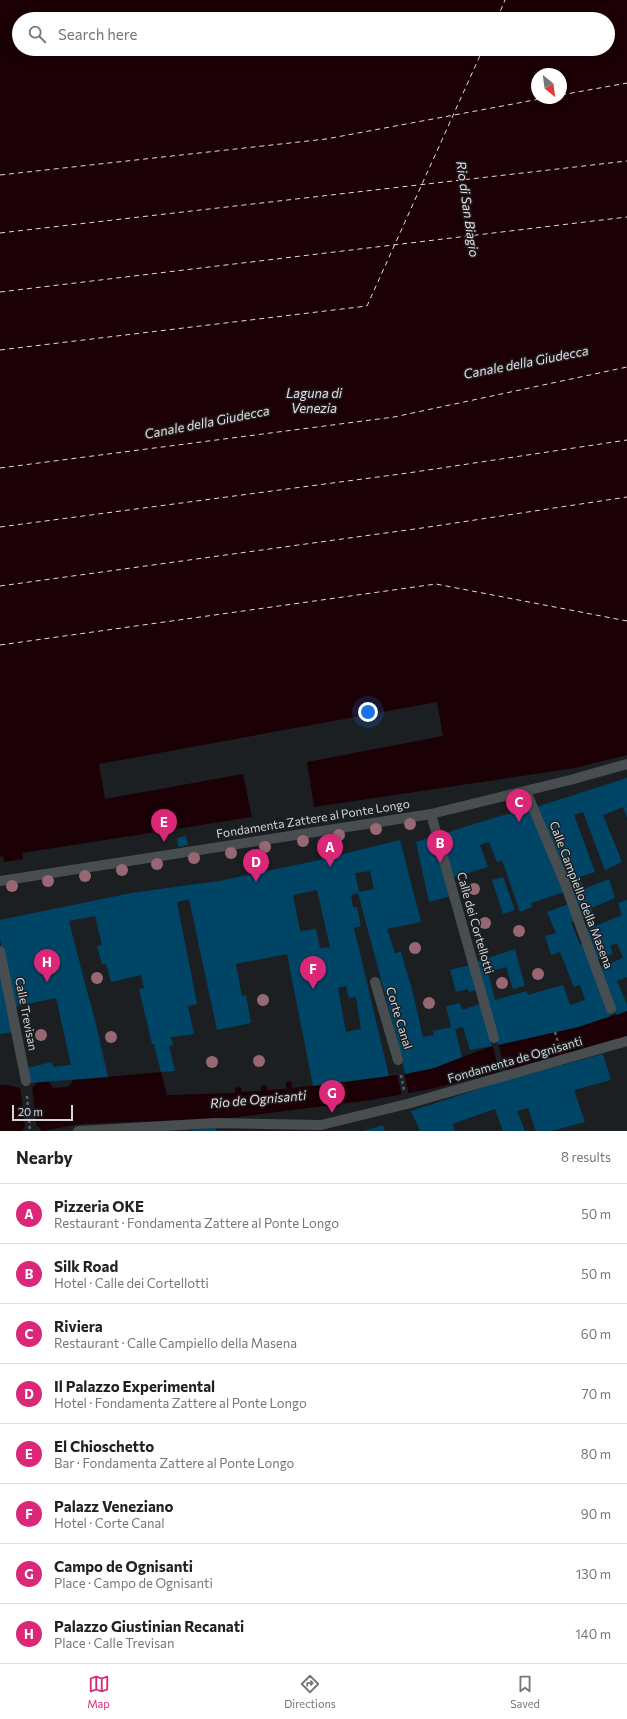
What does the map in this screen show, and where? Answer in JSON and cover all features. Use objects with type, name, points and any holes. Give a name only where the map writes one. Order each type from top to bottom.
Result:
[{"type":"street","name":"Fondamenta Zattere al Ponte Longo","points":[[0,880],[431,814],[627,764]]},
{"type":"street","name":"Calle Campiello della Masena","points":[[526,791],[564,881],[611,1009]]},
{"type":"street","name":"Calle dei Cortellotti","points":[[431,814],[494,1038]]},
{"type":"street","name":"Calle Trevisan","points":[[0,951],[26,1081]]},
{"type":"street","name":"Corte Canal","points":[[375,982],[398,1060]]},
{"type":"street","name":"Fondamenta de Ognisanti","points":[[78,1131],[216,1123],[261,1128],[321,1125],[411,1103],[627,1041]]},
{"type":"path","points":[[27,1100],[30,1131]]},
{"type":"water","name":"Laguna di Venezia","points":[[0,0],[627,0],[627,755],[575,768],[314,807],[307,762],[443,736],[437,702],[99,764],[105,799],[243,774],[252,817],[22,853],[23,859],[4,862],[3,856],[0,857]]},
{"type":"water","name":"Rio de Ognisanti","points":[[627,1011],[627,1036],[625,1037],[557,1057],[431,1089],[371,1100],[231,1118],[80,1124],[42,1131],[36,1125],[25,1127],[22,1131],[0,1131],[0,1085],[32,1088],[37,1082],[48,1081],[53,1088],[68,1087],[73,1080],[161,1072],[167,1095],[235,1093],[235,1088],[241,1087],[242,1092],[261,1091],[261,1086],[266,1085],[267,1090],[286,1089],[286,1082],[291,1081],[292,1088],[405,1074],[434,1068],[492,1046],[578,1027]]},
{"type":"pier","points":[[498,1043],[506,1072],[500,1074],[492,1044]]},
{"type":"pier","points":[[404,1072],[409,1095],[402,1096],[397,1073]]},
{"type":"pier","points":[[32,1085],[36,1125],[42,1131],[35,1127],[22,1131],[25,1127],[20,1087]]},
{"type":"building","points":[[627,778],[627,818],[623,807],[603,815],[622,862],[605,870],[583,812],[574,815],[595,872],[577,878],[578,881],[580,880],[584,889],[609,879],[615,898],[591,908],[594,915],[571,922],[580,945],[584,943],[611,1016],[578,1027],[498,1045],[475,962],[515,949],[525,986],[513,989],[506,967],[488,972],[495,1000],[527,991],[528,995],[563,985],[570,1005],[585,1000],[580,985],[574,987],[560,952],[551,955],[545,936],[556,933],[547,912],[569,904],[564,892],[531,903],[532,907],[520,912],[502,860],[497,862],[489,842],[480,845],[488,867],[451,878],[439,835],[500,816],[533,808]]},
{"type":"building","points":[[437,835],[451,896],[429,902],[416,842]]},
{"type":"building","points":[[186,836],[188,845],[178,847],[177,838]]},
{"type":"building","points":[[400,840],[421,922],[387,929],[395,953],[401,952],[413,993],[423,1037],[434,1035],[433,1031],[451,1027],[446,1006],[460,1003],[462,1010],[480,1004],[492,1046],[470,1050],[463,1027],[455,1029],[462,1057],[434,1068],[405,1074],[358,893],[351,895],[353,907],[357,907],[361,926],[354,928],[389,1076],[313,1086],[287,954],[236,964],[242,996],[246,995],[251,1023],[217,1030],[189,899],[177,902],[197,1004],[188,1006],[194,1034],[171,1037],[173,1045],[169,1046],[175,1071],[161,1072],[154,1044],[152,1044],[139,989],[144,988],[141,975],[111,982],[106,964],[102,964],[97,946],[102,945],[95,916],[69,921],[81,968],[84,969],[81,969],[95,1020],[108,1077],[29,1083],[27,1068],[52,1062],[53,1067],[71,1065],[56,998],[14,1007],[0,939],[0,920],[131,893],[219,881],[310,862]],"holes":[[[370,871],[374,889],[359,892],[355,873]],[[317,890],[330,947],[320,948],[316,929],[300,931],[293,895]],[[346,986],[349,998],[356,997],[361,1029],[346,1032],[338,988]]]},
{"type":"building","points":[[503,877],[515,910],[503,914],[492,880]]},
{"type":"building","points":[[627,900],[627,977],[617,981],[627,1004],[627,1011],[616,1015],[599,968],[623,958],[617,943],[610,946],[613,954],[596,960],[586,930],[622,915],[618,903]]},
{"type":"building","points":[[0,965],[15,1032],[0,1034]]},
{"type":"building","points":[[470,965],[477,990],[469,992],[468,989],[456,992],[450,970]]},
{"type":"building","points":[[603,1054],[611,1080],[574,1090],[585,1122],[551,1131],[536,1131],[528,1108],[517,1111],[525,1131],[503,1131],[495,1109],[452,1124],[455,1131],[420,1131],[411,1111],[507,1080]]},
{"type":"building","points":[[383,1125],[385,1131],[364,1131]]},
{"type":"building","points":[[216,1128],[217,1131],[193,1131],[193,1130]]},
{"type":"ferry route","points":[[500,12],[505,0]]},
{"type":"ferry route","points":[[0,350],[367,306],[480,56]]},
{"type":"ferry route","points":[[567,94],[627,83]]},
{"type":"ferry route","points":[[0,175],[326,139],[531,101]]},
{"type":"ferry route","points":[[0,233],[627,161]]},
{"type":"ferry route","points":[[0,292],[627,217]]},
{"type":"ferry route","points":[[0,468],[394,417],[627,367]]},
{"type":"ferry route","points":[[0,527],[408,473],[627,440]]},
{"type":"ferry route","points":[[0,586],[422,528],[627,497]]},
{"type":"ferry route","points":[[0,645],[436,584],[627,621]]},
{"type":"place","name":"Riviera","points":[[519,822]]},
{"type":"place","name":"El Chioschetto","points":[[164,842]]},
{"type":"place","name":"Silk Road","points":[[440,863]]},
{"type":"place","name":"Pizzeria OKE","points":[[330,867]]},
{"type":"place","name":"Il Palazzo Experimental","points":[[256,882]]},
{"type":"place","name":"Palazzo Giustinian Recanati","points":[[47,982]]},
{"type":"place","name":"Palazz Veneziano","points":[[313,989]]},
{"type":"place","name":"Campo de Ognisanti","points":[[332,1113]]},
{"type":"water label","name":"Rio di San Biagio","points":[[468,209]]},
{"type":"water label","name":"Canale della Giudecca","points":[[526,362]]},
{"type":"water label","name":"Canale della Giudecca","points":[[207,422]]}]
